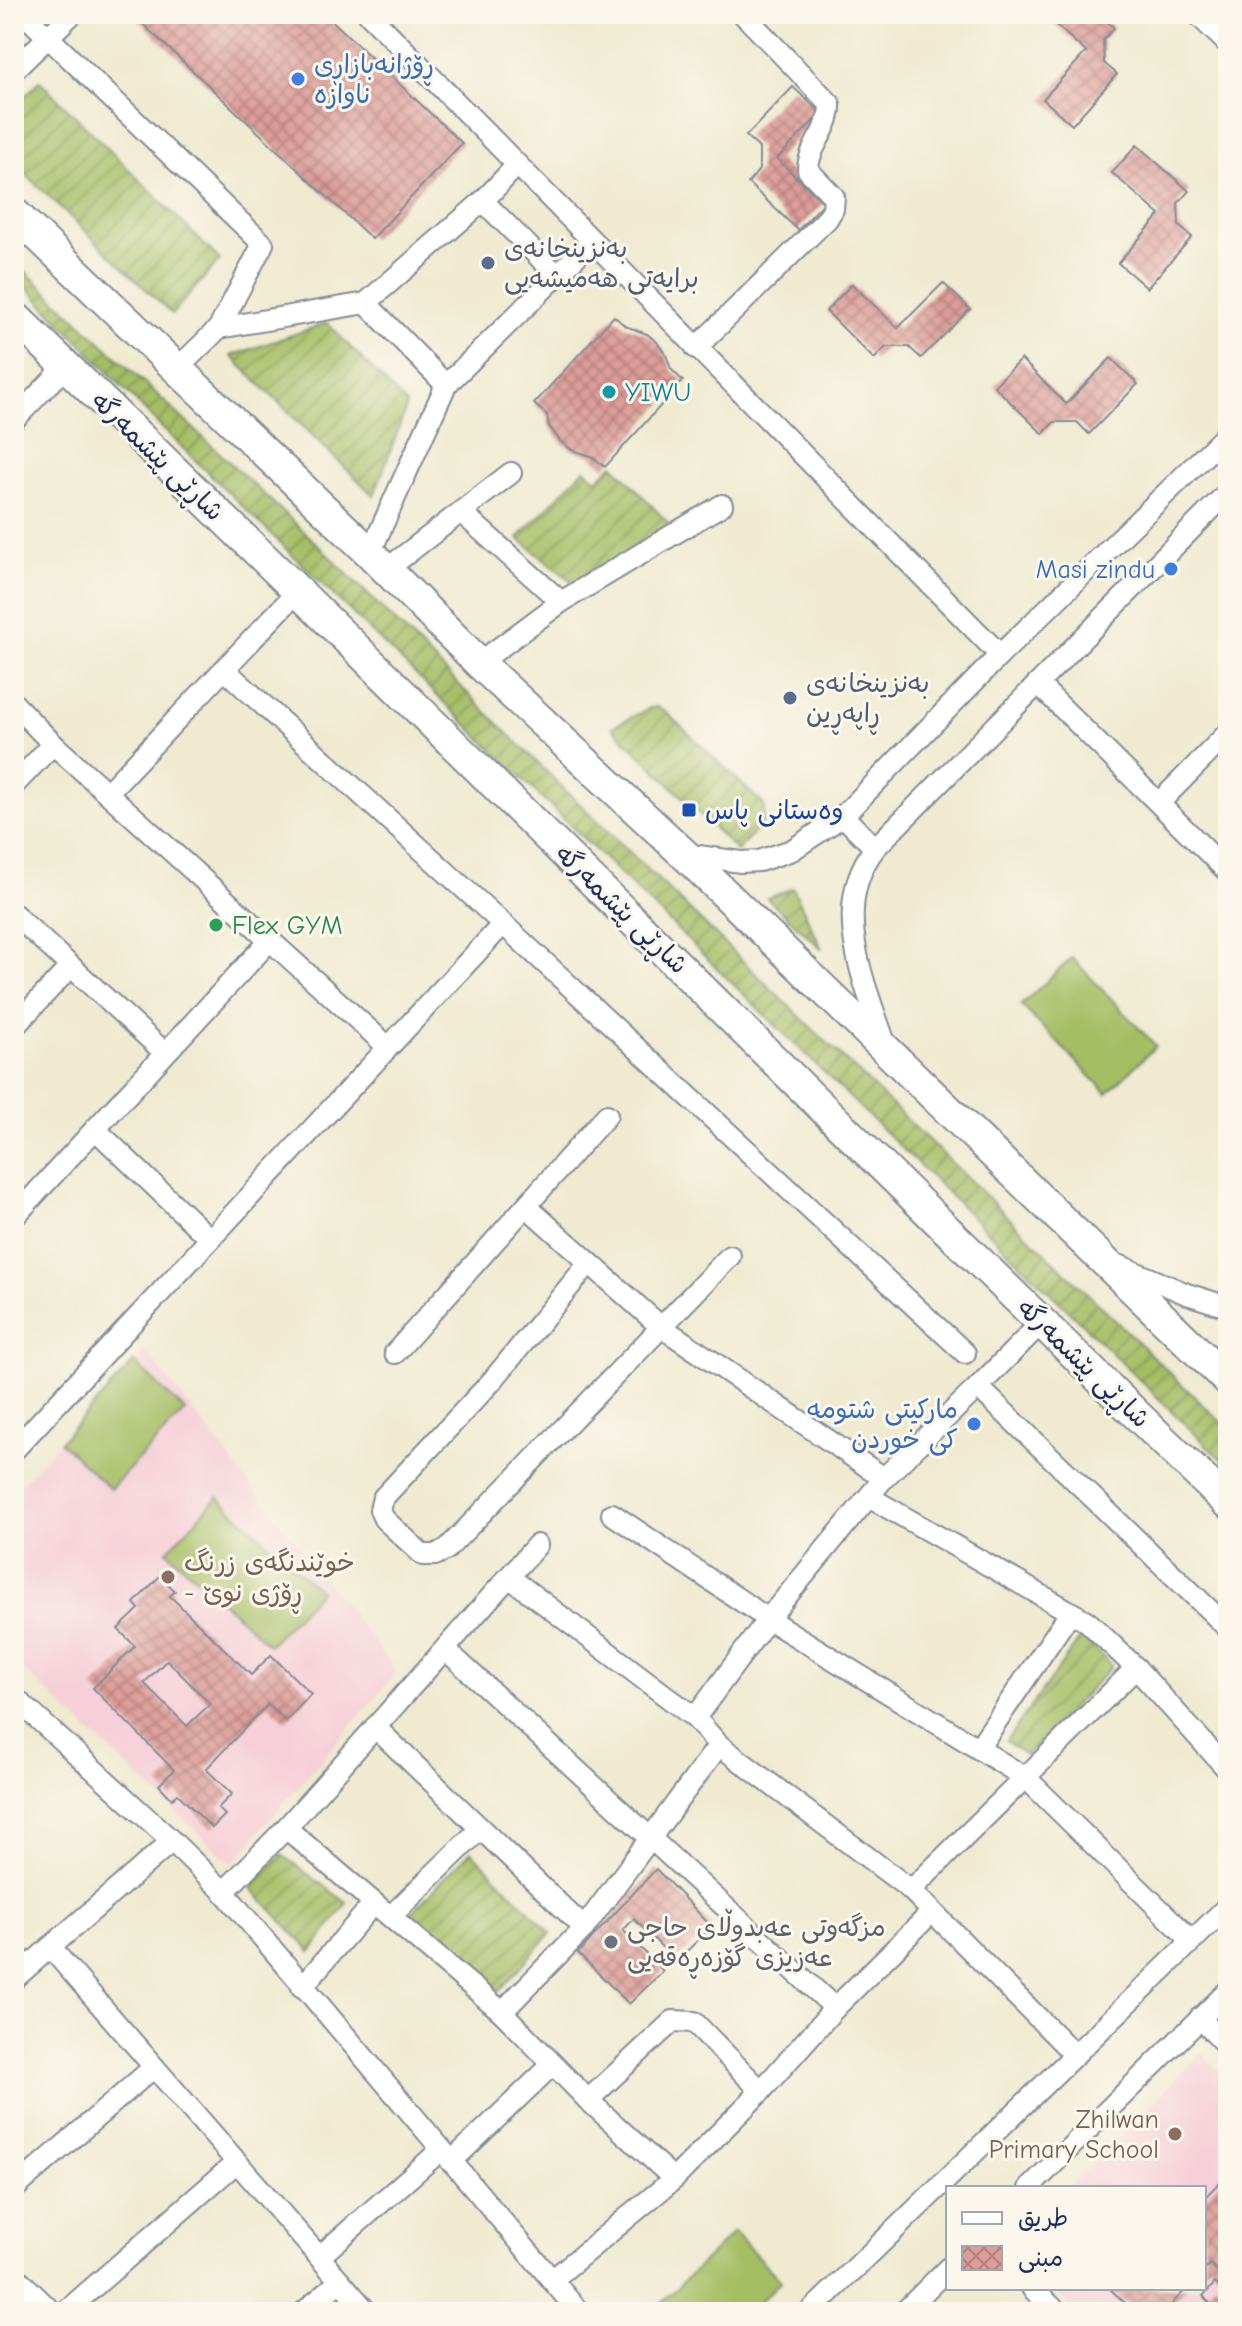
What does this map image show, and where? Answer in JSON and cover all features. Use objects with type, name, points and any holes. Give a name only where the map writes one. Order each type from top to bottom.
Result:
[{"type":"highway","points":[[14,213],[379,561],[479,663],[684,854],[1228,1381]]},
{"type":"highway","name":"شاڕێی پێشمەرگە","points":[[14,316],[1228,1503]]},
{"type":"street","points":[[24,14],[263,244],[219,328],[176,370]]},
{"type":"street","points":[[14,70],[72,14]]},
{"type":"street","points":[[369,14],[1000,655]]},
{"type":"street","points":[[696,348],[827,219],[833,209],[834,197],[808,170],[808,158],[830,117],[830,104],[743,14]]},
{"type":"street","points":[[1197,14],[1228,44]]},
{"type":"street","points":[[219,328],[366,303],[483,201],[516,166]]},
{"type":"street","points":[[483,201],[557,275]]},
{"type":"street","points":[[379,561],[446,385],[591,242]]},
{"type":"street","points":[[366,303],[446,385]]},
{"type":"street","points":[[14,420],[66,366]]},
{"type":"street","points":[[684,854],[741,862],[759,861],[792,850],[843,816],[1000,655],[1228,433]]},
{"type":"street","points":[[379,561],[461,512],[511,473]]},
{"type":"street","points":[[889,1054],[862,975],[853,928],[856,886],[863,865],[875,848],[1228,492]]},
{"type":"street","points":[[479,663],[561,602],[722,505]]},
{"type":"street","points":[[461,512],[561,602]]},
{"type":"street","points":[[108,792],[297,592]]},
{"type":"street","points":[[225,670],[965,1353]]},
{"type":"street","points":[[1038,684],[1228,872]]},
{"type":"street","points":[[14,704],[53,744],[388,1047]]},
{"type":"street","points":[[1159,803],[1228,733]]},
{"type":"street","points":[[14,785],[53,744]]},
{"type":"street","points":[[843,816],[875,848]]},
{"type":"street","points":[[14,914],[165,1053]]},
{"type":"street","points":[[14,1450],[503,924]]},
{"type":"street","points":[[14,1217],[270,940]]},
{"type":"street","points":[[14,1027],[71,966]]},
{"type":"street","points":[[395,1353],[607,1115]]},
{"type":"street","points":[[95,1129],[210,1239]]},
{"type":"street","points":[[526,1206],[660,1326],[884,1478]]},
{"type":"street","points":[[589,1263],[492,1381],[383,1498],[380,1510],[384,1519],[423,1555],[435,1555],[447,1549],[730,1256]]},
{"type":"street","points":[[1103,1259],[1187,1294],[1228,1307]]},
{"type":"street","points":[[695,1718],[768,1619],[884,1478],[1041,1323]]},
{"type":"street","points":[[978,1387],[1228,1628]]},
{"type":"street","points":[[869,1497],[1088,1622],[1136,1668],[1228,1770]]},
{"type":"street","points":[[612,1514],[768,1619],[1026,1778],[1192,1941]]},
{"type":"street","points":[[224,1892],[286,1828],[537,1545]]},
{"type":"street","points":[[509,1577],[695,1718],[719,1745],[911,1890],[1075,2055]]},
{"type":"street","points":[[979,1747],[1070,1613]]},
{"type":"street","points":[[446,1650],[835,2008]]},
{"type":"street","points":[[911,1890],[1136,1668]]},
{"type":"street","points":[[14,1697],[224,1892],[579,2312]]},
{"type":"street","points":[[375,1727],[584,1928]]},
{"type":"street","points":[[502,2012],[584,1928],[648,1837],[719,1745]]},
{"type":"street","points":[[286,1828],[502,2012],[588,2100],[674,2179]]},
{"type":"street","points":[[391,1916],[480,1829]]},
{"type":"street","points":[[14,1979],[172,1841]]},
{"type":"street","points":[[302,1987],[374,1903]]},
{"type":"street","points":[[810,2312],[1228,1906]]},
{"type":"street","points":[[552,2280],[674,2179],[761,2091],[835,2008],[932,1912]]},
{"type":"street","points":[[50,1947],[367,2312]]},
{"type":"street","points":[[1031,2186],[1228,1991]]},
{"type":"street","points":[[1200,2018],[1228,2047]]},
{"type":"street","points":[[588,2100],[673,2021],[694,2022],[761,2091]]},
{"type":"street","points":[[319,2257],[446,2156],[552,2065]]},
{"type":"street","points":[[14,2189],[154,2067]]},
{"type":"street","points":[[65,2312],[237,2162]]},
{"type":"street","points":[[904,2312],[946,2270]]},
{"type":"street","points":[[14,2275],[52,2312]]},
{"type":"street","points":[[304,2312],[340,2281]]},
{"type":"street","points":[[1034,2290],[1057,2312]]},
{"type":"shaded area","name":"خوێندنگەی زرنگ - ڕۆژی نوێ","points":[[145,1350],[397,1672],[232,1864],[14,1661],[14,1492]]},
{"type":"shaded area","name":"Zhilwan Primary School","points":[[1202,2053],[1228,2080],[1228,2312],[1075,2312],[1053,2290],[1206,2290],[1206,2186],[1069,2186]]},
{"type":"green space","points":[[40,81],[220,260],[172,314],[14,163],[14,107]]},
{"type":"green space","points":[[14,261],[316,543],[565,790],[1228,1429],[1228,1466],[157,423],[14,274]]},
{"type":"green space","points":[[327,323],[407,405],[374,496],[231,356]]},
{"type":"green space","points":[[613,464],[669,524],[667,533],[575,584],[518,538],[585,469],[597,480]]},
{"type":"green space","points":[[657,707],[764,805],[764,821],[737,851],[612,727]]},
{"type":"green space","points":[[793,888],[822,949],[767,898]]},
{"type":"green space","points":[[1072,958],[1156,1046],[1107,1093],[1021,1005]]},
{"type":"green space","points":[[134,1362],[185,1411],[110,1489],[60,1442]]},
{"type":"green space","points":[[218,1497],[320,1591],[269,1645],[167,1551]]},
{"type":"green space","points":[[1082,1636],[1112,1666],[1026,1756],[1006,1741]]},
{"type":"green space","points":[[471,1851],[551,1933],[499,1991],[409,1915]]},
{"type":"green space","points":[[281,1854],[347,1903],[311,1952],[251,1888]]},
{"type":"green space","points":[[734,2232],[781,2281],[749,2312],[652,2312]]},
{"type":"building","name":"ڕۆژانەبازاڕی ناوازە","points":[[132,14],[325,14],[462,143],[372,239]]},
{"type":"building","points":[[1044,14],[1099,14],[1114,28],[1103,40],[1104,63],[1117,74],[1072,125],[1043,99],[1086,52]]},
{"type":"building","points":[[793,87],[821,113],[777,159],[824,203],[798,230],[748,183],[759,170],[759,148],[746,136]]},
{"type":"building","points":[[1137,145],[1189,191],[1178,203],[1179,226],[1192,237],[1147,288],[1118,263],[1160,215],[1112,173]]},
{"type":"building","points":[[943,283],[970,309],[921,358],[909,347],[886,347],[874,359],[826,311],[852,284],[898,328]]},
{"type":"building","name":"YIWU","points":[[614,316],[625,326],[647,334],[657,342],[671,369],[683,381],[605,467],[591,456],[572,450],[560,441],[549,426],[547,415],[534,404]]},
{"type":"building","points":[[1111,358],[1138,384],[1089,434],[1077,422],[1054,422],[1043,434],[994,386],[1021,359],[1066,404]]},
{"type":"building","points":[[160,1576],[175,1591],[170,1596],[251,1675],[271,1655],[311,1694],[286,1721],[268,1704],[206,1769],[232,1794],[218,1808],[225,1815],[212,1828],[178,1794],[172,1799],[159,1785],[174,1770],[93,1688],[135,1646],[118,1629],[139,1609],[134,1603]],"holes":[[[167,1660],[210,1704],[187,1726],[144,1683]]]},
{"type":"building","name":"مزگەوتی عەبدوڵای حاجی عەزیزی گۆزەڕەقەیی","points":[[656,1869],[712,1927],[676,1961],[634,1919],[623,1930],[663,1971],[629,2004],[578,1953]]},
{"type":"building","points":[[1228,2174],[1228,2281],[1210,2264],[1206,2268],[1206,2196]]},
{"type":"building","points":[[1215,2283],[1228,2296],[1228,2312],[1218,2312],[1203,2296]]},
{"type":"building","points":[[1111,2290],[1185,2290],[1170,2306],[1178,2312],[1135,2312]]},
{"type":"place","name":"ڕۆژانەبازاڕی ناوازە","points":[[298,79]]},
{"type":"place","name":"بەنزینخانەی برایەتی هەمیشەیی","points":[[488,263]]},
{"type":"place","name":"YIWU","points":[[609,392]]},
{"type":"place","name":"Masi zindu","points":[[1171,569]]},
{"type":"place","name":"بەنزینخانەی ڕاپەڕین","points":[[790,698]]},
{"type":"place","name":"وەستانی پاس","points":[[689,810]]},
{"type":"place","name":"Flex GYM","points":[[216,925]]},
{"type":"place","name":"مارکیتی شتومه کی خوردن","points":[[974,1424]]},
{"type":"place","name":"خوێندنگەی زرنگ - ڕۆژی نوێ","points":[[168,1577]]},
{"type":"place","name":"مزگەوتی عەبدوڵای حاجی عەزیزی گۆزەڕەقەیی","points":[[611,1942]]},
{"type":"place","name":"Zhilwan Primary School","points":[[1175,2134]]}]
